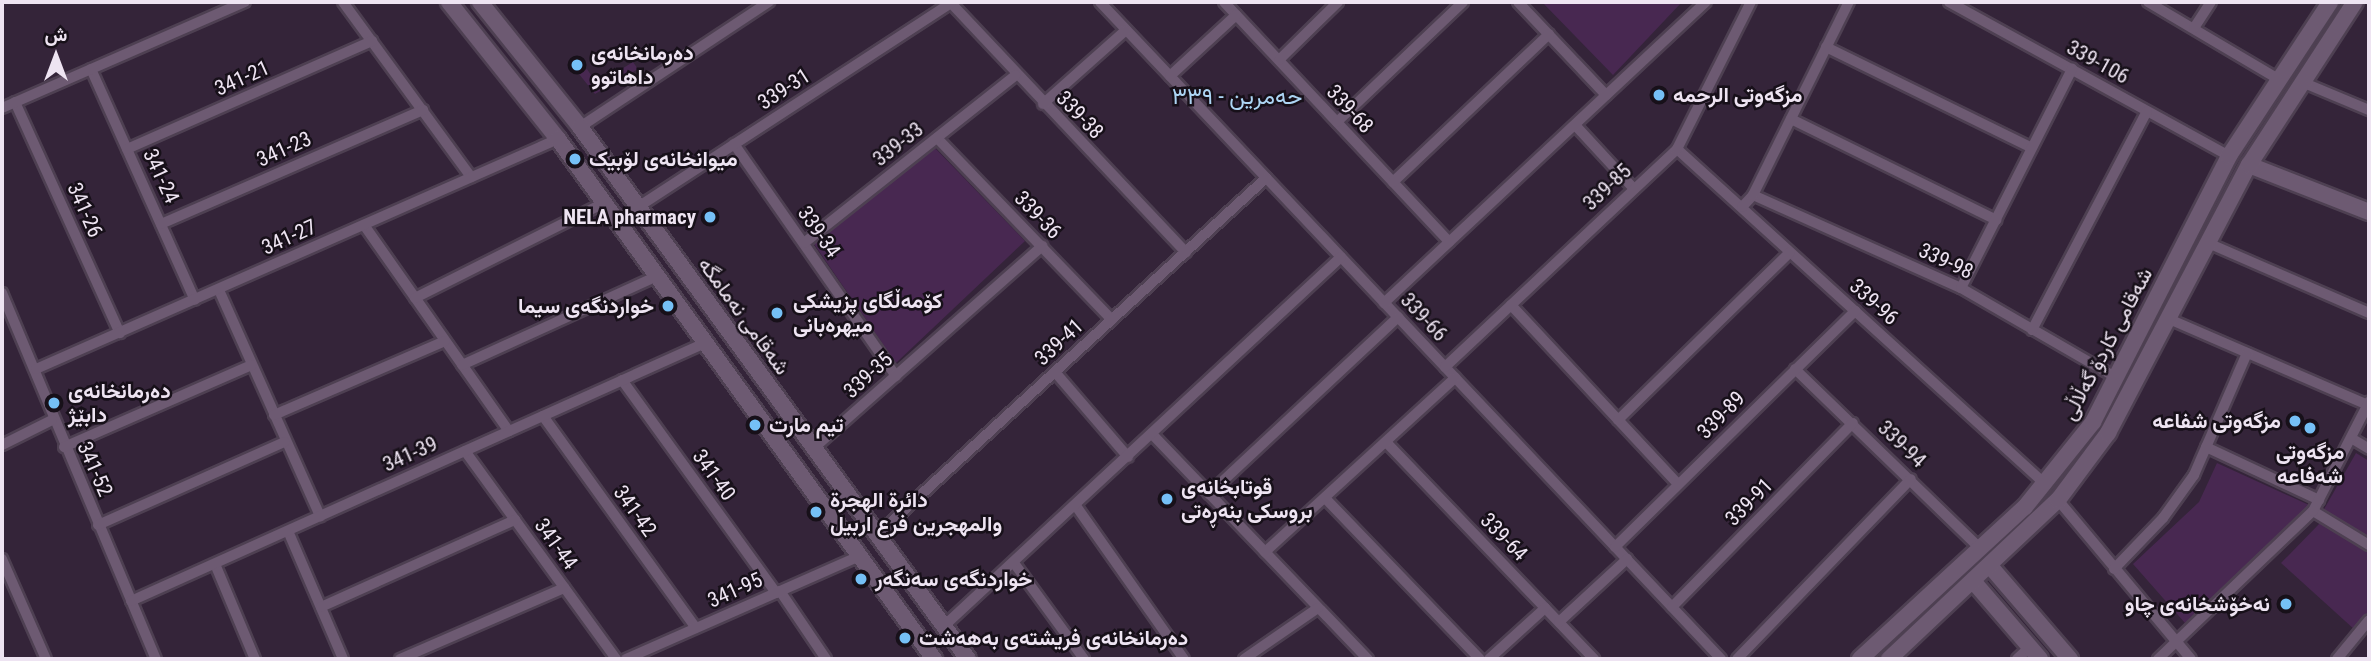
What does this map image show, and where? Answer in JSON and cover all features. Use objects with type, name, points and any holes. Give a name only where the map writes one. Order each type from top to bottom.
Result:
[{"type":"street","points":[[2,108],[245,2]]},
{"type":"street","points":[[343,2],[471,177]]},
{"type":"street","points":[[449,2],[558,139],[934,659]]},
{"type":"street","name":"شەقامی نەمامگە","points":[[480,2],[580,127],[968,659]]},
{"type":"street","points":[[580,127],[754,7],[769,2]]},
{"type":"street","name":"339-38","points":[[950,2],[1043,104],[1186,252]]},
{"type":"street","name":"339-31","points":[[638,207],[950,2]]},
{"type":"street","name":"339-66","points":[[1100,2],[1721,659]]},
{"type":"street","name":"339-68","points":[[1224,2],[1449,242]]},
{"type":"street","points":[[1337,122],[1463,2]]},
{"type":"street","points":[[1518,2],[1606,95]]},
{"type":"street","points":[[1384,303],[1706,2]]},
{"type":"street","name":"339-85","points":[[1445,368],[1677,149],[1751,2]]},
{"type":"street","points":[[1742,207],[1753,195],[1849,2]]},
{"type":"street","name":"339-106","points":[[1949,2],[1964,5],[2072,69],[2229,156]]},
{"type":"street","points":[[2148,2],[2278,79]]},
{"type":"street","points":[[2194,28],[2211,2]]},
{"type":"street","name":"شەقامی کاردۆ گەڵاڵی","points":[[1860,659],[2046,485],[2093,422],[2229,156],[2330,2]]},
{"type":"street","name":"شەقامی کاردۆ گەڵاڵی","points":[[1889,659],[2058,500],[2108,433],[2249,165],[2355,2]]},
{"type":"street","points":[[1279,60],[1334,3]]},
{"type":"street","points":[[1170,76],[1236,15]]},
{"type":"street","points":[[1043,104],[1126,30]]},
{"type":"street","points":[[1393,182],[1549,34]]},
{"type":"street","name":"341-21","points":[[127,149],[372,41]]},
{"type":"street","points":[[1826,47],[2032,148]]},
{"type":"street","points":[[2296,54],[2313,65]]},
{"type":"street","name":"341-24","points":[[92,69],[195,300]]},
{"type":"street","points":[[1961,288],[2072,69]]},
{"type":"street","name":"339-33","points":[[804,243],[1016,75]]},
{"type":"street","points":[[2302,82],[2369,110]]},
{"type":"street","name":"341-26","points":[[15,102],[120,333]]},
{"type":"street","name":"341-23","points":[[161,224],[423,110]]},
{"type":"street","points":[[2032,330],[2147,111]]},
{"type":"street","points":[[1791,118],[1996,220]]},
{"type":"street","points":[[1575,125],[1634,189]]},
{"type":"street","name":"339-36","points":[[937,138],[1112,320]]},
{"type":"street","name":"341-27","points":[[36,369],[558,139]]},
{"type":"street","name":"339-34","points":[[734,144],[896,376]]},
{"type":"street","name":"339-96","points":[[1677,149],[2046,485]]},
{"type":"street","points":[[2249,165],[2369,212]]},
{"type":"street","name":"339-41","points":[[877,535],[1266,178]]},
{"type":"street","name":"339-98","points":[[1753,195],[1961,288],[2115,377]]},
{"type":"street","points":[[415,298],[604,203]]},
{"type":"street","points":[[365,225],[509,431]]},
{"type":"street","points":[[2208,243],[2369,313]]},
{"type":"street","name":"339-35","points":[[814,448],[1042,246]]},
{"type":"street","points":[[1618,420],[1790,252]]},
{"type":"street","points":[[944,626],[1341,257]]},
{"type":"street","points":[[462,365],[657,276]]},
{"type":"street","points":[[219,290],[284,442],[320,516]]},
{"type":"street","name":"341-52","points":[[2,293],[36,369],[52,420],[156,659]]},
{"type":"street","points":[[1511,305],[1678,484]]},
{"type":"street","name":"339-89","points":[[1615,547],[1855,311]]},
{"type":"street","points":[[1209,494],[1398,317]]},
{"type":"street","points":[[2158,659],[2313,511],[2369,404],[2169,319]]},
{"type":"street","points":[[274,415],[445,341]]},
{"type":"street","name":"341-39","points":[[131,601],[705,343]]},
{"type":"street","points":[[2114,569],[2178,499],[2206,447],[2247,353]]},
{"type":"street","points":[[64,447],[252,365]]},
{"type":"street","name":"339-94","points":[[1795,369],[1980,548]]},
{"type":"street","points":[[1055,372],[1128,457]]},
{"type":"street","points":[[1265,552],[1455,377]]},
{"type":"street","name":"341-40","points":[[622,380],[826,659]]},
{"type":"street","name":"341-42","points":[[542,416],[696,628]]},
{"type":"street","points":[[2,446],[52,420]]},
{"type":"street","name":"339-91","points":[[1672,607],[1853,424]]},
{"type":"street","points":[[1152,435],[1368,659]]},
{"type":"street","points":[[2351,438],[2369,449]]},
{"type":"street","points":[[98,525],[284,442]]},
{"type":"street","name":"339-64","points":[[1386,442],[1594,659]]},
{"type":"street","points":[[2206,447],[2319,500]]},
{"type":"street","name":"341-44","points":[[465,451],[617,659]]},
{"type":"street","points":[[1737,659],[1911,479]]},
{"type":"street","points":[[816,497],[838,482]]},
{"type":"street","points":[[1325,498],[1480,659]]},
{"type":"street","points":[[2058,500],[2191,659]]},
{"type":"street","points":[[1076,506],[1184,659]]},
{"type":"street","points":[[2313,511],[2369,544]]},
{"type":"street","points":[[321,607],[515,520]]},
{"type":"street","points":[[288,531],[343,659]]},
{"type":"street","name":"341-95","points":[[626,659],[859,556]]},
{"type":"street","points":[[2,559],[46,659]]},
{"type":"street","points":[[1559,622],[1626,559]]},
{"type":"street","points":[[1014,563],[1084,659]]},
{"type":"street","points":[[215,564],[255,659]]},
{"type":"street","points":[[1990,566],[2070,659]]},
{"type":"street","points":[[1973,581],[2035,653],[2017,659]]},
{"type":"street","points":[[400,659],[564,588]]},
{"type":"street","points":[[1246,658],[1318,608]]},
{"type":"street","points":[[1489,659],[1545,608]]},
{"type":"street","points":[[2337,659],[2369,620]]},
{"type":"street","points":[[1876,645],[1889,659]]},
{"type":"shaded area","points":[[1542,2],[1682,2],[1613,75]]},
{"type":"shaded area","points":[[633,62],[638,69],[595,94],[579,74],[587,69],[597,84]]},
{"type":"shaded area","points":[[935,148],[1025,241],[896,363],[814,244]]},
{"type":"shaded area","points":[[2356,453],[2369,461],[2369,537],[2323,511]]},
{"type":"shaded area","points":[[2217,463],[2309,505],[2185,623],[2133,564],[2199,502]]},
{"type":"shaded area","points":[[2321,522],[2369,553],[2369,612],[2355,630],[2281,563]]},
{"type":"place","name":"دەرمانخانەی داهاتوو","points":[[577,65]]},
{"type":"place","name":"مزگەوتی الرحمە","points":[[1659,95]]},
{"type":"place","name":"میوانخانەی لۆبیک","points":[[575,159]]},
{"type":"place","name":"NELA pharmacy","points":[[710,217]]},
{"type":"place","name":"خواردنگەی سیما","points":[[668,306]]},
{"type":"place","name":"کۆمەڵگای پزیشکی میهرەبانی","points":[[777,313]]},
{"type":"place","name":"دەرمانخانەی دابێژ","points":[[54,403]]},
{"type":"place","name":"مزگەوتی شفاعە","points":[[2295,421]]},
{"type":"place","name":"تیم مارت","points":[[755,425]]},
{"type":"place","name":"مزگەوتی شەفاعە","points":[[2310,428]]},
{"type":"place","name":"قوتابخانەی بروسکی بنەڕەتی","points":[[1167,499]]},
{"type":"place","name":"دائرة الهجرة والمهجرين فرع اربيل","points":[[816,512]]},
{"type":"place","name":"خواردنگەی سەنگەر","points":[[861,579]]},
{"type":"place","name":"نەخۆشخانەی چاو","points":[[2286,604]]},
{"type":"place","name":"دەرمانخانەی فریشتەی بەهەشت","points":[[905,638]]},
{"type":"district","name":"حەمرین - ٣٣٩","points":[[1237,97]]}]
